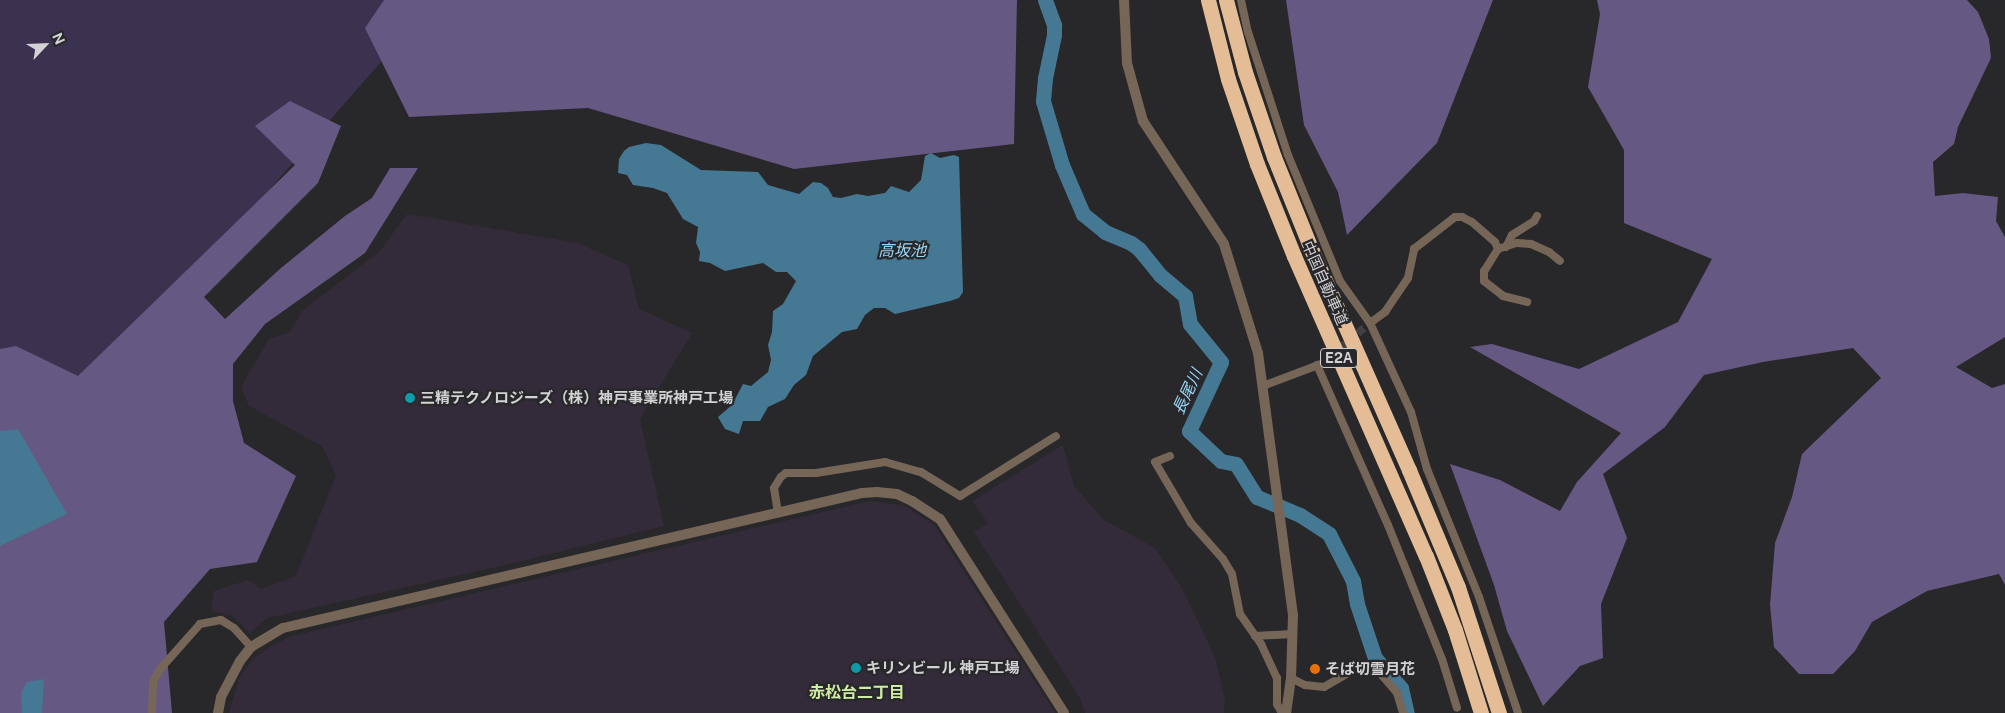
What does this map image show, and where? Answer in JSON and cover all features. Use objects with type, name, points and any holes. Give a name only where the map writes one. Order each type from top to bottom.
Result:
[{"type":"highway","name":"中国自動車道","points":[[1208,0],[1228,79],[1257,164],[1294,256],[1426,556],[1455,630],[1481,713]]},
{"type":"highway","name":"中国自動車道","points":[[1226,0],[1245,72],[1274,157],[1312,251],[1409,470],[1458,587],[1499,713]]},
{"type":"street","points":[[1124,0],[1127,63],[1143,121],[1224,244],[1258,353],[1289,577],[1293,634],[1291,678],[1286,713]]},
{"type":"street","points":[[1241,0],[1248,32],[1288,155],[1340,281],[1370,323],[1411,412],[1427,469],[1479,597],[1518,713]]},
{"type":"street","points":[[1526,302],[1503,296],[1484,281],[1484,271],[1512,235],[1534,221],[1537,216]]},
{"type":"street","points":[[1370,323],[1385,312],[1408,278],[1414,249],[1455,217],[1462,217],[1472,222],[1502,248],[1531,244],[1540,246],[1560,261]]},
{"type":"street","points":[[1263,386],[1319,364],[1388,525],[1442,659],[1457,708]]},
{"type":"street","points":[[778,513],[774,488],[781,477],[786,474],[816,473],[886,462],[921,472],[960,496],[1056,436]]},
{"type":"street","points":[[1170,456],[1154,462],[1191,523],[1223,560],[1233,580],[1240,614],[1272,663],[1278,678],[1277,704],[1282,713]]},
{"type":"street","points":[[218,713],[221,696],[230,677],[252,647],[283,628],[862,493],[877,492],[897,494],[927,509],[940,519],[1064,713]]},
{"type":"street","points":[[152,713],[153,681],[161,668],[200,624],[221,620],[234,628],[252,647]]},
{"type":"street","points":[[1255,636],[1293,634]]},
{"type":"street","points":[[1291,678],[1305,685],[1324,687],[1355,669],[1372,664],[1398,693],[1403,713]]},
{"type":"shaded area","points":[[0,0],[435,0],[103,380],[0,394]]},
{"type":"shaded area","points":[[384,0],[1017,0],[1014,144],[794,169],[588,108],[409,117],[365,28]]},
{"type":"shaded area","points":[[1286,0],[1493,0],[1437,143],[1347,235],[1338,192],[1304,125]]},
{"type":"shaded area","points":[[1597,0],[1967,0],[1978,12],[1989,39],[1991,58],[1958,127],[1954,144],[1933,162],[1935,196],[1963,193],[1998,197],[1996,221],[2005,237],[2005,337],[1956,367],[1992,388],[2005,384],[2005,585],[1999,574],[1927,591],[1872,622],[1855,651],[1833,674],[1799,674],[1774,647],[1770,605],[1775,543],[1792,497],[1802,454],[1881,378],[1853,348],[1763,362],[1704,375],[1665,427],[1603,474],[1627,538],[1601,604],[1603,658],[1580,666],[1543,706],[1507,631],[1494,585],[1450,464],[1500,480],[1560,511],[1577,482],[1621,433],[1470,347],[1492,344],[1579,369],[1678,322],[1712,259],[1624,223],[1624,150],[1588,87],[1600,14]]},
{"type":"shaded area","points":[[290,101],[341,126],[318,183],[204,297],[225,319],[281,268],[345,216],[372,198],[390,168],[418,168],[365,253],[265,324],[233,364],[233,401],[244,443],[296,476],[257,562],[210,569],[164,622],[172,713],[0,713],[0,349],[16,346],[78,376],[295,165],[255,126]]},
{"type":"shaded area","points":[[407,214],[577,243],[628,265],[639,309],[692,333],[640,419],[664,526],[505,565],[267,618],[250,633],[232,615],[211,611],[214,591],[248,580],[261,589],[296,576],[336,475],[322,446],[249,406],[241,387],[269,339],[290,332],[302,311],[380,251]]},
{"type":"shaded area","points":[[1063,445],[1074,486],[1104,520],[1155,548],[1182,588],[1215,657],[1225,700],[1224,713],[1085,713],[1080,698],[974,532],[988,523],[972,501]]},
{"type":"shaded area","name":"キリンビール 神戸工場","points":[[870,501],[905,506],[934,525],[1055,713],[229,713],[239,678],[253,659],[271,646],[292,636]]},
{"type":"water","name":"高坂池","points":[[646,143],[661,145],[701,170],[758,172],[768,185],[799,194],[813,182],[821,183],[828,188],[833,197],[841,198],[857,194],[868,196],[885,193],[891,186],[909,192],[921,180],[925,156],[931,153],[940,158],[954,155],[959,157],[963,292],[959,298],[950,301],[895,314],[885,308],[874,308],[865,315],[857,329],[842,332],[813,356],[806,375],[794,385],[785,399],[768,407],[760,421],[743,421],[739,434],[725,429],[718,417],[732,405],[743,384],[751,386],[768,372],[771,360],[768,345],[772,332],[773,311],[783,304],[796,281],[787,272],[776,272],[763,263],[725,271],[710,263],[699,261],[700,252],[696,243],[698,227],[683,219],[667,193],[653,188],[633,185],[627,175],[618,173],[619,159],[624,151],[629,147]]},
{"type":"water","points":[[18,429],[67,514],[0,546],[0,431]]},
{"type":"water","points":[[44,679],[42,713],[22,713],[21,693],[27,682]]},
{"type":"waterway","name":"長尾川","points":[[1045,0],[1054,25],[1054,35],[1045,78],[1043,101],[1062,165],[1083,214],[1105,232],[1131,243],[1139,249],[1160,275],[1185,296],[1190,324],[1221,362],[1189,431],[1221,461],[1236,464],[1257,497],[1300,515],[1329,534],[1353,581],[1357,604],[1375,658],[1401,688],[1407,713]]},
{"type":"tunnel","points":[[1321,364],[1370,323]]},
{"type":"place","name":"三精テクノロジーズ（株）神戸事業所神戸工場","points":[[410,398]]},
{"type":"place","name":"キリンビール 神戸工場","points":[[856,668]]},
{"type":"place","name":"そば切雪月花","points":[[1315,669]]},
{"type":"district","name":"赤松台二丁目","points":[[857,693]]}]
